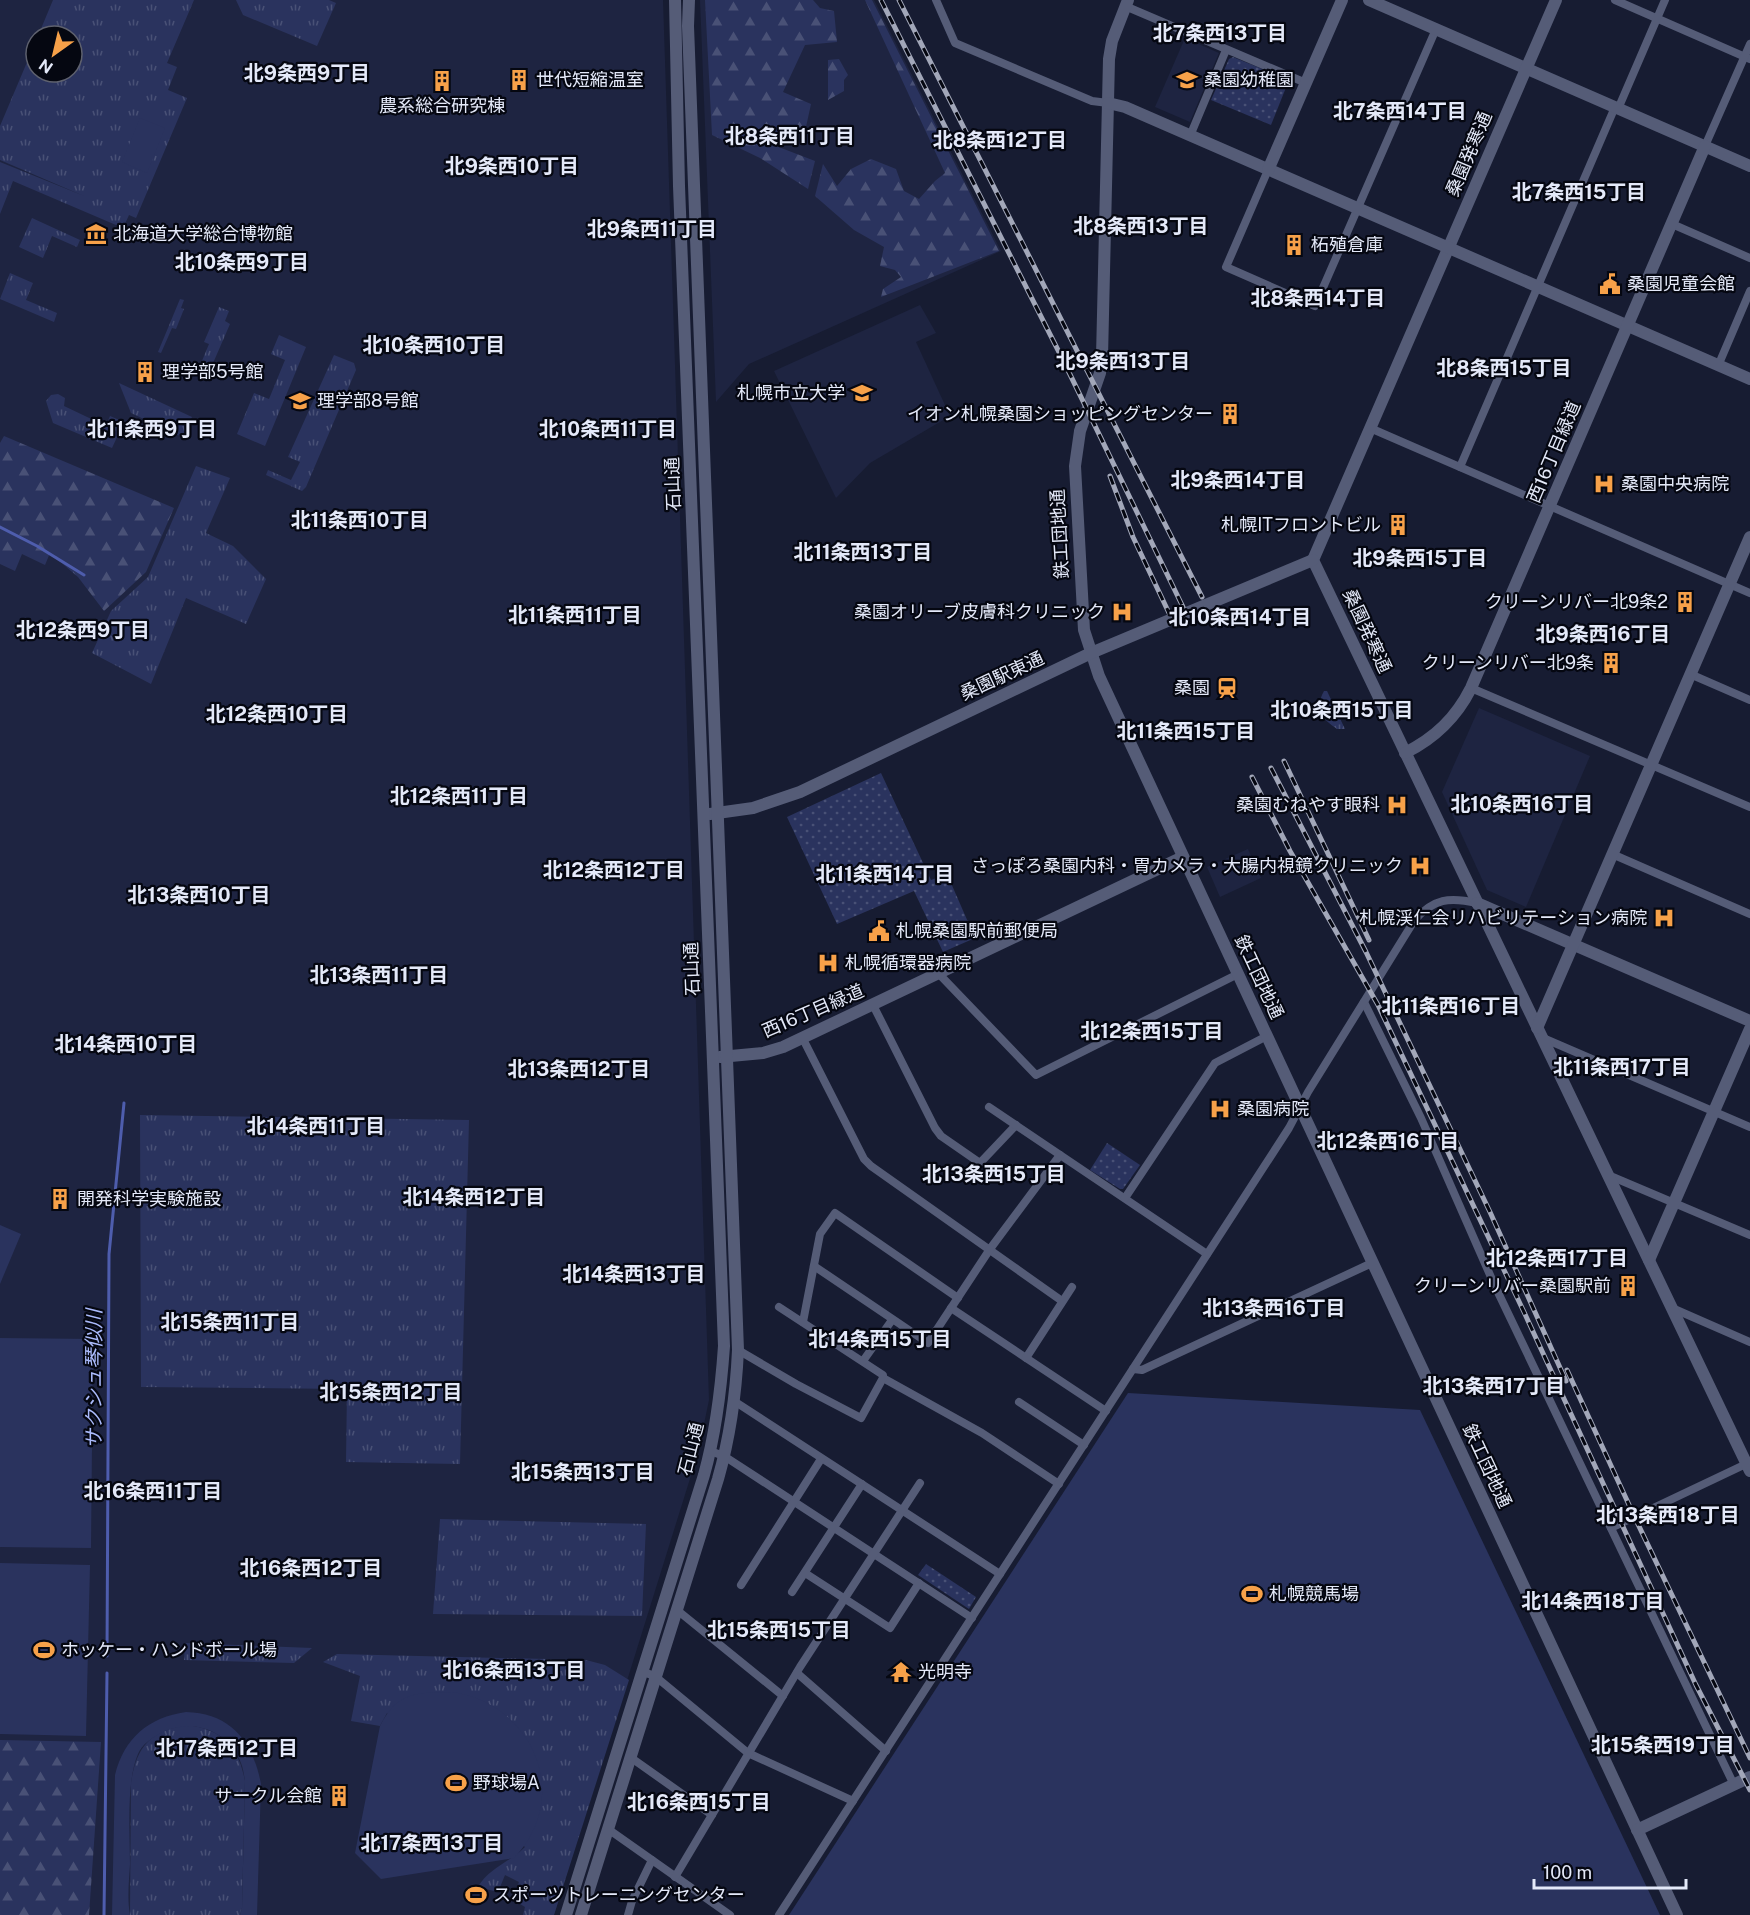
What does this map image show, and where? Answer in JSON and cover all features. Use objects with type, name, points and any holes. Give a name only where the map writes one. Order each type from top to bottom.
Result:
[{"type":"street","points":[[670,0],[674,26]]},
{"type":"street","name":"石山通","points":[[566,1915],[710,1451],[721,1395],[724,1346],[674,26],[675,0]]},
{"type":"street","name":"石山通","points":[[581,1915],[724,1456],[734,1401],[738,1350],[688,26],[689,0]]},
{"type":"street","points":[[936,0],[955,43],[1092,101],[1125,107],[1750,379]]},
{"type":"street","points":[[1342,0],[1226,267],[1315,306],[1436,29]]},
{"type":"street","points":[[1369,0],[1750,166]]},
{"type":"street","name":"桑園発寒通","points":[[1556,0],[1313,560],[1748,1468]]},
{"type":"street","points":[[1615,0],[1747,57]]},
{"type":"street","points":[[1460,467],[1665,0]]},
{"type":"street","points":[[1126,2],[1226,50],[1306,83]]},
{"type":"street","name":"鉄工団地通","points":[[1126,2],[1112,41],[1109,59],[1102,357],[1100,373],[1078,437],[1075,466],[1084,630],[1099,676],[1677,1915]]},
{"type":"street","name":"西16丁目緑道","points":[[1405,753],[1426,741],[1445,726],[1457,713],[1471,688],[1705,146],[1747,57],[1750,44]]},
{"type":"street","points":[[1190,136],[1226,50]]},
{"type":"street","points":[[1672,224],[1750,258]]},
{"type":"street","points":[[1718,366],[1750,291]]},
{"type":"street","points":[[1370,428],[1750,593]]},
{"type":"street","points":[[1750,537],[1573,944],[1540,1033],[1750,1127]]},
{"type":"street","name":"桑園駅東通","points":[[704,815],[753,808],[800,792],[1091,653],[1313,560]]},
{"type":"street","points":[[1690,674],[1750,700]]},
{"type":"street","points":[[1471,688],[1750,807]]},
{"type":"street","points":[[1612,854],[1750,914]]},
{"type":"street","name":"西16丁目緑道","points":[[713,1057],[763,1053],[803,1039],[1183,857]]},
{"type":"street","points":[[779,1915],[1289,1128],[1364,1002],[1420,914],[1427,908],[1447,900],[1458,898],[1478,903],[1750,1021]]},
{"type":"street","points":[[939,974],[1036,1075],[1238,974]]},
{"type":"street","points":[[1364,1002],[1421,1118],[1494,1284],[1734,1785]]},
{"type":"street","points":[[873,1005],[941,1136],[980,1163],[1016,1125]]},
{"type":"street","points":[[1649,1260],[1750,1029]]},
{"type":"street","points":[[1125,1198],[1215,1063],[1267,1036]]},
{"type":"street","points":[[803,1039],[864,1160],[1062,1301]]},
{"type":"street","points":[[989,1107],[1207,1254]]},
{"type":"street","points":[[814,1266],[928,1343],[990,1250],[1060,1155]]},
{"type":"street","points":[[1608,1174],[1750,1235]]},
{"type":"street","points":[[803,1322],[820,1234],[835,1213],[958,1298]]},
{"type":"street","points":[[1133,1369],[1142,1370],[1372,1263]]},
{"type":"street","points":[[1026,1358],[1071,1287]]},
{"type":"street","points":[[778,1307],[863,1361],[883,1375],[883,1378],[982,1433],[1059,1484]]},
{"type":"street","points":[[951,1308],[1106,1411]]},
{"type":"street","points":[[1672,1308],[1750,1342]]},
{"type":"street","points":[[863,1361],[892,1320]]},
{"type":"street","points":[[738,1350],[861,1418],[883,1378]]},
{"type":"street","points":[[734,1401],[1000,1574]]},
{"type":"street","points":[[1019,1402],[1084,1445]]},
{"type":"street","points":[[710,1451],[724,1456],[972,1618]]},
{"type":"street","points":[[741,1585],[821,1459]]},
{"type":"street","points":[[1611,1528],[1748,1468]]},
{"type":"street","points":[[675,1877],[843,1598],[920,1483]]},
{"type":"street","points":[[792,1593],[862,1484]]},
{"type":"street","points":[[805,1573],[890,1628],[920,1583]]},
{"type":"street","points":[[676,1610],[783,1696]]},
{"type":"street","points":[[642,1671],[656,1677],[748,1753],[853,1801]]},
{"type":"street","points":[[797,1673],[885,1751]]},
{"type":"street","points":[[630,1757],[712,1815]]},
{"type":"street","points":[[1637,1830],[1750,1777]]},
{"type":"street","points":[[608,1829],[730,1915]]},
{"type":"street","points":[[628,1915],[652,1860]]},
{"type":"shaded area","points":[[0,0],[663,0],[709,1400],[698,1453],[554,1915],[0,1915]]},
{"type":"shaded area","points":[[700,0],[874,0],[1001,251],[749,364],[716,402]]},
{"type":"shaded area","name":"桑園幼稚園","points":[[1185,38],[1219,53],[1190,122],[1155,107]]},
{"type":"shaded area","name":"札幌市立大学","points":[[920,305],[936,333],[916,342],[950,416],[870,463],[836,498],[774,371]]},
{"type":"shaded area","points":[[1479,708],[1590,756],[1526,907],[1487,890],[1442,792]]},
{"type":"shaded area","points":[[1248,849],[1261,878],[1220,897],[1207,867]]},
{"type":"green space","points":[[53,0],[194,0],[167,63],[177,67],[168,90],[187,98],[136,218],[129,215],[123,228],[13,181],[0,214],[0,162],[84,196],[0,160],[0,126],[24,69],[24,84],[84,84],[84,24],[43,24]]},
{"type":"green space","points":[[236,0],[329,0],[336,3],[317,46],[243,15]]},
{"type":"green space","points":[[705,0],[813,0],[820,8],[834,11],[837,42],[805,45],[783,92],[811,104],[804,136],[782,129],[776,146],[815,161],[808,189],[760,158],[712,135]]},
{"type":"green space","points":[[865,0],[872,0],[999,251],[881,297],[883,289],[901,277],[895,270],[880,266],[884,247],[854,230],[815,196],[823,164],[837,186],[851,169],[871,159],[896,169],[904,191],[919,199],[945,173]]},
{"type":"green space","points":[[1233,57],[1289,80],[1271,125],[1211,100],[1229,59]]},
{"type":"green space","points":[[839,59],[848,75],[844,80],[844,91],[828,100],[828,60]]},
{"type":"green space","points":[[140,118],[165,128],[147,173],[122,162]]},
{"type":"green space","points":[[32,218],[80,240],[77,247],[52,236],[43,258],[19,247]]},
{"type":"green space","points":[[10,273],[33,283],[26,300],[57,313],[54,322],[0,299]]},
{"type":"green space","points":[[180,299],[184,300],[181,308],[184,309],[176,329],[172,328],[161,353],[158,352]]},
{"type":"green space","points":[[219,307],[229,311],[225,321],[230,324],[207,377],[197,373],[209,344],[204,342]]},
{"type":"green space","points":[[279,335],[306,347],[265,446],[237,434],[254,393],[269,399],[285,360],[271,354]]},
{"type":"green space","points":[[334,355],[354,363],[356,370],[306,487],[302,491],[266,475],[268,470],[291,480],[300,462],[288,457]]},
{"type":"green space","points":[[119,383],[192,417],[182,437],[131,413]]},
{"type":"green space","points":[[58,394],[65,398],[64,406],[106,426],[110,416],[124,422],[112,448],[53,423],[46,401],[51,395]]},
{"type":"green space","points":[[4,436],[174,508],[146,572],[104,611],[78,577],[50,553],[45,565],[22,554],[15,571],[0,564],[0,443]]},
{"type":"green space","points":[[196,466],[230,478],[206,533],[233,546],[266,579],[246,624],[186,598],[151,684],[92,653],[111,611],[148,577]]},
{"type":"green space","points":[[1324,691],[1327,691],[1345,729],[1337,729],[1321,713],[1320,703]]},
{"type":"green space","points":[[881,773],[931,880],[947,874],[975,938],[943,952],[914,891],[837,924],[787,817]]},
{"type":"green space","points":[[140,1115],[469,1120],[460,1464],[346,1462],[347,1389],[141,1387]]},
{"type":"green space","points":[[1107,1143],[1140,1165],[1123,1189],[1090,1170]]},
{"type":"green space","points":[[0,1225],[21,1234],[0,1284]]},
{"type":"green space","points":[[0,1338],[93,1339],[91,1548],[0,1547]]},
{"type":"green space","name":"札幌競馬場","points":[[1128,1393],[1420,1410],[1660,1915],[789,1915]]},
{"type":"green space","points":[[440,1519],[646,1524],[642,1616],[433,1614]]},
{"type":"green space","name":"ホッケー・ハンドボール場","points":[[0,1563],[90,1565],[86,1736],[0,1734]]},
{"type":"green space","points":[[926,1564],[976,1597],[969,1609],[918,1575]]},
{"type":"green space","points":[[185,1643],[312,1648],[294,1663],[184,1660]]},
{"type":"green space","points":[[337,1654],[586,1660],[605,1665],[629,1680],[554,1915],[523,1915],[525,1907],[512,1899],[519,1882],[505,1875],[498,1892],[478,1887],[488,1875],[525,1847],[387,1713],[380,1726],[351,1721],[360,1676],[323,1662]]},
{"type":"green space","name":"野球場A","points":[[452,1692],[480,1700],[504,1714],[523,1733],[535,1756],[542,1782],[541,1808],[532,1834],[514,1858],[381,1879],[355,1853],[380,1726],[394,1706],[409,1696]]},
{"type":"green space","points":[[186,1712],[216,1718],[227,1724],[246,1743],[257,1769],[261,1784],[257,1915],[240,1915],[245,1781],[241,1763],[228,1742],[218,1735],[208,1730],[184,1726],[173,1728],[151,1739],[138,1754],[130,1793],[128,1896],[130,1915],[112,1915],[115,1775],[119,1762],[132,1740],[150,1724]]},
{"type":"green space","points":[[186,1725],[199,1727],[219,1735],[233,1749],[242,1769],[245,1781],[240,1915],[130,1915],[133,1770],[141,1750],[154,1736]]},
{"type":"green space","points":[[0,1740],[101,1742],[89,1915],[0,1915]]},
{"type":"waterway","points":[[0,527],[37,546],[84,575]]},
{"type":"waterway","name":"サクシュ琴似川","points":[[107,1656],[109,1254],[124,1103]]},
{"type":"waterway","name":"サクシュ琴似川","points":[[104,1915],[107,1673]]},
{"type":"railway","points":[[881,0],[1063,360],[1183,607]]},
{"type":"railway","points":[[899,0],[1202,597]]},
{"type":"railway","points":[[1110,476],[1133,537],[1169,613]]},
{"type":"railway","points":[[1284,761],[1369,940]]},
{"type":"railway","points":[[1271,768],[1366,952],[1490,1212],[1566,1381]]},
{"type":"railway","points":[[1252,777],[1290,851],[1378,1005],[1524,1312],[1696,1685],[1750,1790]]},
{"type":"railway","points":[[1567,1370],[1750,1758]]},
{"type":"place","name":"世代短縮温室","points":[[519,80]]},
{"type":"place","name":"桑園幼稚園","points":[[1187,80]]},
{"type":"place","name":"農系総合研究棟","points":[[442,81]]},
{"type":"place","name":"北海道大学総合博物館","points":[[96,234]]},
{"type":"place","name":"柘殖倉庫","points":[[1294,245]]},
{"type":"place","name":"桑園児童会館","points":[[1610,284]]},
{"type":"place","name":"理学部5号館","points":[[145,372]]},
{"type":"place","name":"札幌市立大学","points":[[862,393]]},
{"type":"place","name":"理学部8号館","points":[[300,401]]},
{"type":"place","name":"イオン札幌桑園ショッピングセンター","points":[[1230,414]]},
{"type":"place","name":"桑園中央病院","points":[[1604,484]]},
{"type":"place","name":"札幌ITフロントビル","points":[[1398,525]]},
{"type":"place","name":"クリーンリバー北9条2","points":[[1685,602]]},
{"type":"place","name":"桑園オリーブ皮膚科クリニック","points":[[1122,612]]},
{"type":"place","name":"クリーンリバー北9条","points":[[1611,663]]},
{"type":"place","name":"桑園","points":[[1227,688]]},
{"type":"place","name":"桑園むねやす眼科","points":[[1397,805]]},
{"type":"place","name":"さっぽろ桑園内科・胃カメラ・大腸内視鏡クリニック","points":[[1420,866]]},
{"type":"place","name":"札幌渓仁会リハビリテーション病院","points":[[1664,918]]},
{"type":"place","name":"札幌桑園駅前郵便局","points":[[879,931]]},
{"type":"place","name":"札幌循環器病院","points":[[828,963]]},
{"type":"place","name":"桑園病院","points":[[1220,1109]]},
{"type":"place","name":"開発科学実験施設","points":[[60,1199]]},
{"type":"place","name":"クリーンリバー桑園駅前","points":[[1628,1286]]},
{"type":"place","name":"札幌競馬場","points":[[1252,1594]]},
{"type":"place","name":"ホッケー・ハンドボール場","points":[[44,1650]]},
{"type":"place","name":"光明寺","points":[[901,1672]]},
{"type":"place","name":"野球場A","points":[[456,1783]]},
{"type":"place","name":"サークル会館","points":[[339,1796]]},
{"type":"place","name":"スポーツトレーニングセンター","points":[[476,1895]]},
{"type":"district","name":"北7条西13丁目","points":[[1220,33]]},
{"type":"district","name":"北9条西9丁目","points":[[307,73]]},
{"type":"district","name":"北7条西14丁目","points":[[1400,111]]},
{"type":"district","name":"北8条西11丁目","points":[[790,136]]},
{"type":"district","name":"北8条西12丁目","points":[[1000,140]]},
{"type":"district","name":"北9条西10丁目","points":[[512,166]]},
{"type":"district","name":"北7条西15丁目","points":[[1579,192]]},
{"type":"district","name":"北8条西13丁目","points":[[1141,226]]},
{"type":"district","name":"北9条西11丁目","points":[[652,229]]},
{"type":"district","name":"北10条西9丁目","points":[[242,262]]},
{"type":"district","name":"北8条西14丁目","points":[[1318,298]]},
{"type":"district","name":"北10条西10丁目","points":[[434,345]]},
{"type":"district","name":"北9条西13丁目","points":[[1123,361]]},
{"type":"district","name":"北8条西15丁目","points":[[1504,368]]},
{"type":"district","name":"北11条西9丁目","points":[[152,429]]},
{"type":"district","name":"北10条西11丁目","points":[[608,429]]},
{"type":"district","name":"北9条西14丁目","points":[[1238,480]]},
{"type":"district","name":"北11条西10丁目","points":[[360,520]]},
{"type":"district","name":"北11条西13丁目","points":[[863,552]]},
{"type":"district","name":"北9条西15丁目","points":[[1420,558]]},
{"type":"district","name":"北11条西11丁目","points":[[575,615]]},
{"type":"district","name":"北10条西14丁目","points":[[1240,617]]},
{"type":"district","name":"北12条西9丁目","points":[[83,630]]},
{"type":"district","name":"北9条西16丁目","points":[[1603,634]]},
{"type":"district","name":"北10条西15丁目","points":[[1342,710]]},
{"type":"district","name":"北12条西10丁目","points":[[277,714]]},
{"type":"district","name":"北11条西15丁目","points":[[1186,731]]},
{"type":"district","name":"北12条西11丁目","points":[[459,796]]},
{"type":"district","name":"北10条西16丁目","points":[[1522,804]]},
{"type":"district","name":"北12条西12丁目","points":[[614,870]]},
{"type":"district","name":"北11条西14丁目","points":[[885,874]]},
{"type":"district","name":"北13条西10丁目","points":[[199,895]]},
{"type":"district","name":"北13条西11丁目","points":[[379,975]]},
{"type":"district","name":"北11条西16丁目","points":[[1451,1006]]},
{"type":"district","name":"北12条西15丁目","points":[[1152,1031]]},
{"type":"district","name":"北14条西10丁目","points":[[126,1044]]},
{"type":"district","name":"北11条西17丁目","points":[[1622,1067]]},
{"type":"district","name":"北13条西12丁目","points":[[579,1069]]},
{"type":"district","name":"北14条西11丁目","points":[[316,1126]]},
{"type":"district","name":"北12条西16丁目","points":[[1388,1141]]},
{"type":"district","name":"北13条西15丁目","points":[[994,1174]]},
{"type":"district","name":"北14条西12丁目","points":[[474,1197]]},
{"type":"district","name":"北12条西17丁目","points":[[1557,1258]]},
{"type":"district","name":"北14条西13丁目","points":[[634,1274]]},
{"type":"district","name":"北13条西16丁目","points":[[1274,1308]]},
{"type":"district","name":"北15条西11丁目","points":[[230,1322]]},
{"type":"district","name":"北14条西15丁目","points":[[880,1339]]},
{"type":"district","name":"北13条西17丁目","points":[[1494,1386]]},
{"type":"district","name":"北15条西12丁目","points":[[391,1392]]},
{"type":"district","name":"北15条西13丁目","points":[[583,1472]]},
{"type":"district","name":"北16条西11丁目","points":[[153,1491]]},
{"type":"district","name":"北13条西18丁目","points":[[1668,1515]]},
{"type":"district","name":"北16条西12丁目","points":[[311,1568]]},
{"type":"district","name":"北14条西18丁目","points":[[1593,1601]]},
{"type":"district","name":"北15条西15丁目","points":[[779,1630]]},
{"type":"district","name":"北16条西13丁目","points":[[514,1670]]},
{"type":"district","name":"北15条西19丁目","points":[[1663,1745]]},
{"type":"district","name":"北17条西12丁目","points":[[227,1748]]},
{"type":"district","name":"北16条西15丁目","points":[[699,1802]]},
{"type":"district","name":"北17条西13丁目","points":[[432,1843]]}]
